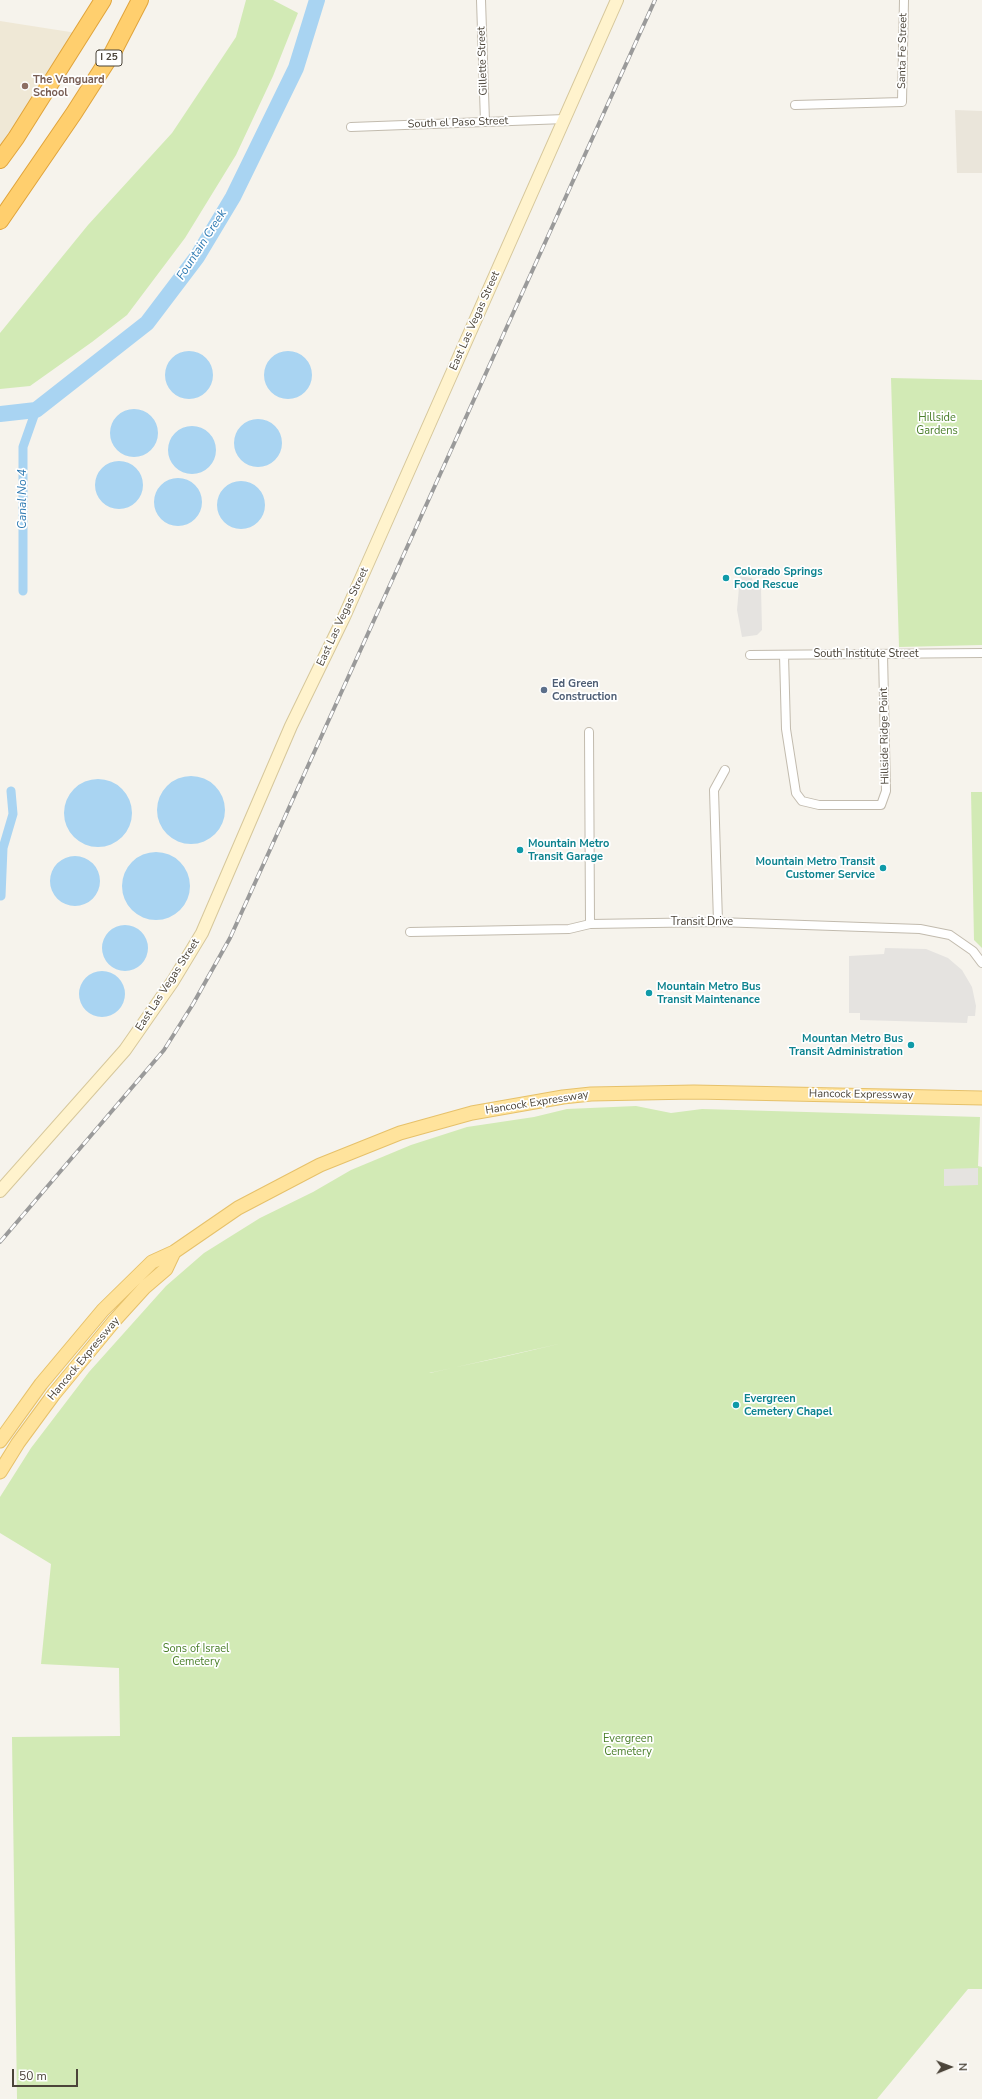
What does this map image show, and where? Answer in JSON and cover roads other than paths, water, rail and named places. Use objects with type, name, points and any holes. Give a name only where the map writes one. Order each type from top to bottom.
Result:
[{"type":"highway","points":[[0,160],[21,132],[103,0]]},
{"type":"highway","name":"I 25","points":[[0,221],[74,113],[113,52],[140,0]]},
{"type":"main road","name":"Hancock Expressway","points":[[0,1441],[41,1384],[103,1310],[152,1262],[174,1252],[238,1208],[320,1165],[400,1133],[472,1113],[563,1096],[650,1092],[982,1098]]},
{"type":"main road","name":"Hancock Expressway","points":[[0,1472],[18,1443],[54,1394],[115,1320],[146,1287],[166,1269],[174,1252]]},
{"type":"street","name":"Gillette Street","points":[[481,0],[485,122]]},
{"type":"street","points":[[610,0],[611,14]]},
{"type":"street","name":"East Las Vegas Street","points":[[0,1192],[125,1050],[173,981],[202,933],[291,726],[344,617],[617,0]]},
{"type":"street","name":"Santa Fe Street","points":[[795,105],[902,102],[904,0]]},
{"type":"street","name":"South el Paso Street","points":[[351,127],[564,119]]},
{"type":"street","name":"South Institute Street","points":[[750,655],[982,653]]},
{"type":"street","name":"Hillside Ridge Point","points":[[784,655],[786,729],[796,793],[802,801],[819,805],[881,805],[886,791],[883,654]]},
{"type":"street","points":[[589,732],[590,924]]},
{"type":"street","points":[[718,922],[714,790],[725,770]]},
{"type":"street","name":"Transit Drive","points":[[410,932],[569,929],[590,924],[718,922],[935,931],[950,935],[961,942],[982,963]]},
{"type":"water","points":[[189,351],[198,353],[206,358],[211,366],[213,375],[211,384],[206,392],[198,397],[189,399],[180,397],[172,392],[167,384],[165,375],[167,366],[172,358],[180,353]]},
{"type":"water","points":[[288,351],[297,353],[305,358],[310,366],[312,375],[310,384],[305,392],[297,397],[288,399],[279,397],[271,392],[266,384],[264,375],[266,366],[271,358],[279,353]]},
{"type":"water","points":[[134,409],[143,411],[151,416],[156,424],[158,433],[156,442],[151,450],[143,455],[134,457],[125,455],[117,450],[112,442],[110,433],[112,424],[117,416],[125,411]]},
{"type":"water","points":[[253,419],[263,419],[275,426],[282,438],[282,448],[275,460],[263,467],[253,467],[245,463],[238,456],[234,448],[234,438],[238,430],[245,423]]},
{"type":"water","points":[[192,426],[201,428],[209,433],[214,441],[216,450],[214,459],[209,467],[201,472],[192,474],[183,472],[175,467],[170,459],[168,450],[170,441],[175,433],[183,428]]},
{"type":"water","points":[[119,461],[128,463],[136,468],[141,476],[143,485],[141,494],[136,502],[128,507],[119,509],[110,507],[102,502],[97,494],[95,485],[97,476],[102,468],[110,463]]},
{"type":"water","points":[[173,478],[183,478],[195,485],[202,497],[202,507],[195,519],[183,526],[173,526],[165,522],[158,515],[154,507],[154,497],[158,489],[165,482]]},
{"type":"water","points":[[241,481],[250,483],[258,488],[263,496],[265,505],[263,514],[258,522],[250,527],[241,529],[232,527],[224,522],[219,514],[217,505],[219,496],[224,488],[232,483]]},
{"type":"water","points":[[191,776],[204,779],[215,786],[222,797],[225,810],[222,823],[215,834],[204,841],[191,844],[178,841],[167,834],[160,823],[157,810],[160,797],[167,786],[178,779]]},
{"type":"water","points":[[98,779],[111,782],[122,789],[129,800],[132,813],[129,826],[122,837],[111,844],[98,847],[85,844],[74,837],[67,826],[64,813],[67,800],[74,789],[85,782]]},
{"type":"water","points":[[156,852],[169,855],[180,862],[187,873],[190,886],[187,899],[180,910],[169,917],[156,920],[143,917],[132,910],[125,899],[122,886],[125,873],[132,862],[143,855]]},
{"type":"water","points":[[75,856],[84,858],[95,867],[100,881],[98,890],[89,901],[75,906],[66,904],[55,895],[50,881],[52,872],[61,861]]},
{"type":"water","points":[[130,925],[134,926],[144,935],[147,939],[147,957],[138,967],[130,971],[120,971],[112,967],[103,957],[102,943],[106,935],[116,926]]},
{"type":"water","points":[[107,971],[111,972],[121,981],[124,985],[124,1003],[115,1013],[107,1017],[97,1017],[89,1013],[80,1003],[79,989],[83,981],[93,972]]},
{"type":"waterway","name":"Fountain Creek","points":[[0,414],[36,410],[147,323],[197,257],[233,197],[296,68],[317,0]]},
{"type":"waterway","name":"Canal No 4","points":[[23,591],[23,447],[36,410]]},
{"type":"waterway","name":"Canal No 4","points":[[1,896],[3,848],[13,814],[11,791]]},
{"type":"railway","points":[[0,1242],[164,1050],[193,1004],[230,938],[655,0]]},
{"type":"place","name":"The Vanguard School","points":[[25,86]]},
{"type":"place","name":"Colorado Springs Food Rescue","points":[[726,578]]},
{"type":"place","name":"Ed Green Construction","points":[[544,690]]},
{"type":"place","name":"Mountain Metro Transit Garage","points":[[520,850]]},
{"type":"place","name":"Mountain Metro Transit Customer Service","points":[[883,868]]},
{"type":"place","name":"Mountain Metro Bus Transit Maintenance","points":[[649,993]]},
{"type":"place","name":"Mountan Metro Bus Transit Administration","points":[[911,1045]]},
{"type":"place","name":"Evergreen Cemetery Chapel","points":[[736,1405]]},
{"type":"park label","name":"Hillside Gardens","points":[[937,424]]},
{"type":"park label","name":"Sons of Israel Cemetery","points":[[196,1655]]},
{"type":"park label","name":"Evergreen Cemetery","points":[[628,1745]]}]
